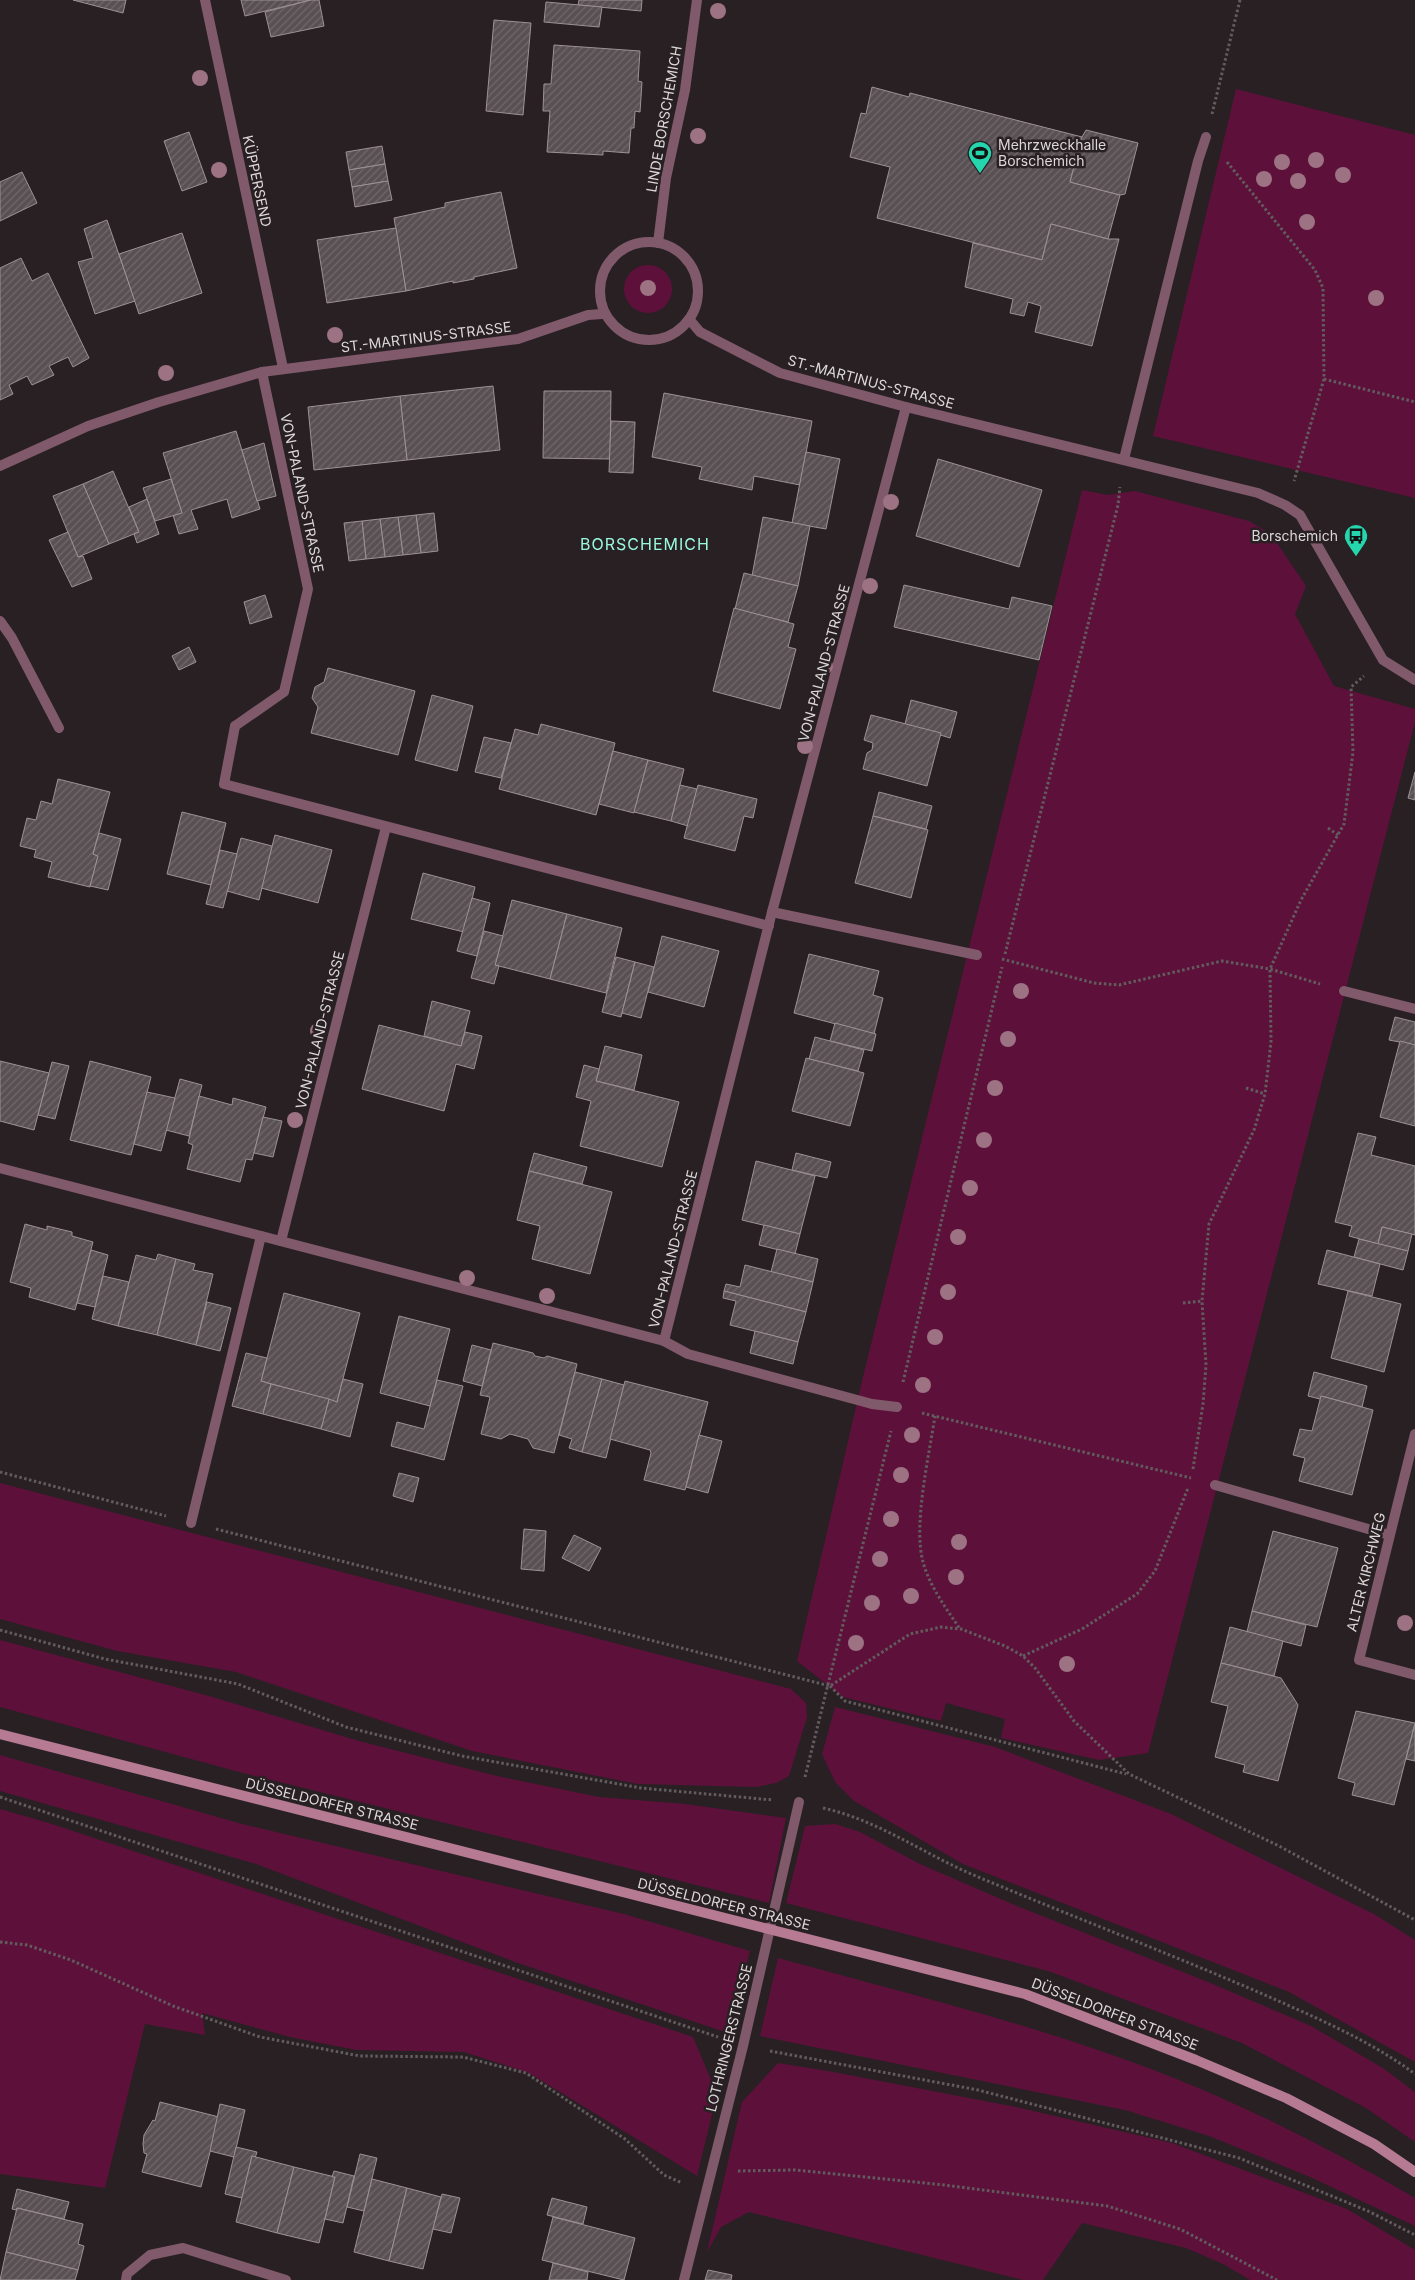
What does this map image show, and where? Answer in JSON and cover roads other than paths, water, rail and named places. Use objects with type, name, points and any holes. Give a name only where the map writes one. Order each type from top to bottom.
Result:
[{"type":"main road","name":"DÜSSELDORFER STRASSE","points":[[0,1734],[1025,1994],[1196,2060],[1286,2098],[1374,2144],[1415,2172]]},
{"type":"street","name":"KÜPPERSEND","points":[[204,0],[282,368]]},
{"type":"street","name":"LINDE BORSCHEMICH","points":[[658,243],[666,178],[686,80],[696,0]]},
{"type":"street","points":[[1124,458],[1198,161],[1206,137]]},
{"type":"street","points":[[648,241],[658,243],[682,254],[694,272],[698,295],[696,306],[689,319],[675,333],[664,338],[640,340],[619,331],[602,314],[599,285],[603,272],[610,260],[621,250],[634,244],[648,241]]},
{"type":"street","name":"ST.-MARTINUS-STRASSE","points":[[0,466],[88,426],[159,402],[262,372],[518,340],[588,315],[602,314]]},
{"type":"street","name":"ST.-MARTINUS-STRASSE","points":[[689,319],[700,332],[780,373],[906,407],[1124,458],[1258,493],[1285,504],[1300,515],[1383,660],[1415,680]]},
{"type":"street","name":"VON-PALAND-STRASSE","points":[[262,372],[308,589],[284,692],[235,726],[224,784],[769,926]]},
{"type":"street","name":"VON-PALAND-STRASSE","points":[[0,1168],[664,1341],[772,912],[906,407]]},
{"type":"street","points":[[0,621],[12,638],[59,728]]},
{"type":"street","name":"VON-PALAND-STRASSE","points":[[281,1240],[386,827]]},
{"type":"street","points":[[772,912],[977,955]]},
{"type":"street","points":[[1344,991],[1415,1009]]},
{"type":"street","points":[[191,1523],[261,1236]]},
{"type":"street","points":[[664,1341],[688,1354],[872,1404],[897,1407]]},
{"type":"street","name":"ALTER KIRCHWEG","points":[[1415,1434],[1359,1660],[1415,1675]]},
{"type":"street","points":[[1215,1485],[1389,1535]]},
{"type":"street","name":"LOTHRINGERSTRASSE","points":[[684,2280],[743,2046],[799,1802]]},
{"type":"street","points":[[126,2280],[128,2274],[150,2255],[183,2248],[286,2280]]},
{"type":"place","name":"Mehrzweckhalle Borschemich","points":[[980,174]]},
{"type":"place","name":"Borschemich","points":[[1356,557]]},
{"type":"district","name":"BORSCHEMICH","points":[[645,544]]}]
